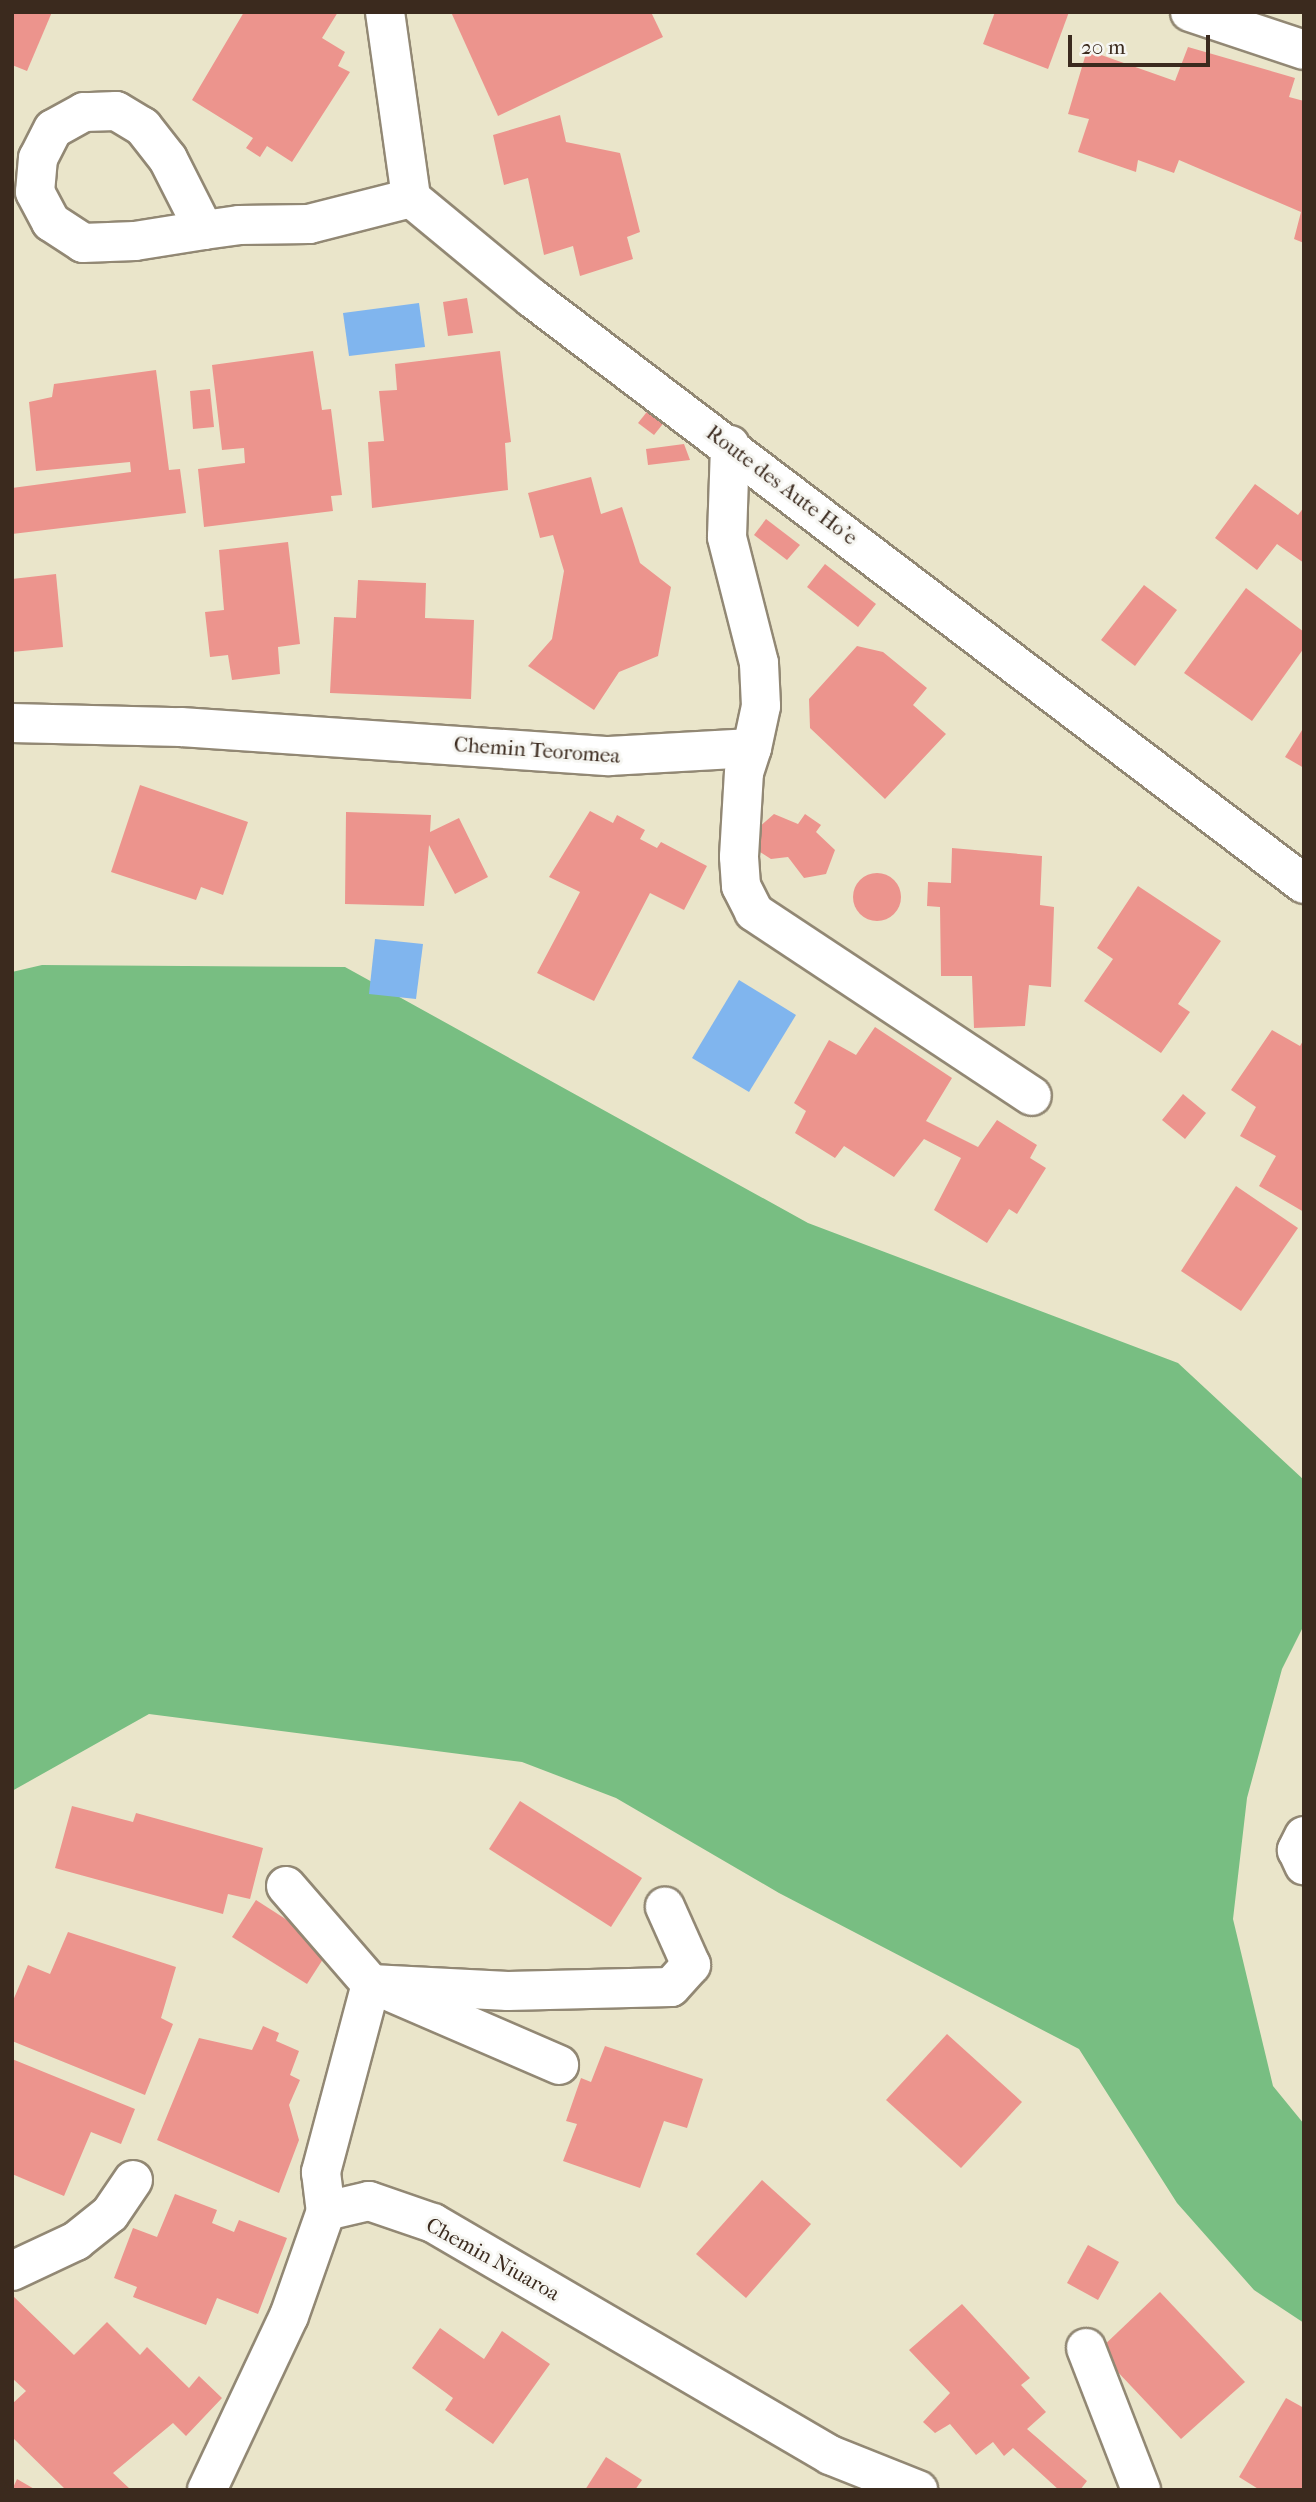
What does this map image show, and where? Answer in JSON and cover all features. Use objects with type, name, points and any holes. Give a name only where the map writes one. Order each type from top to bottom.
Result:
[{"type":"street","points":[[204,230],[168,159],[135,108],[84,112],[43,130],[36,192],[66,244],[204,230],[309,224],[411,198],[385,12]]},
{"type":"street","points":[[1190,12],[1304,50]]},
{"type":"street","name":"Route des Aute Ho'e","points":[[411,198],[1304,884]]},
{"type":"street","points":[[730,445],[727,537],[759,663],[761,706],[744,772],[739,857],[741,886],[754,912],[1032,1096]]},
{"type":"street","name":"Chemin Teoromea","points":[[12,723],[609,756],[752,748]]},
{"type":"street","points":[[1304,1836],[1297,1850],[1304,1865]]},
{"type":"street","points":[[286,1886],[371,1984],[559,2065]]},
{"type":"street","points":[[371,1984],[508,1991],[671,1987],[691,1965],[665,1907]]},
{"type":"street","points":[[207,2490],[289,2316],[326,2210],[321,2172],[371,1984]]},
{"type":"street","points":[[12,2271],[76,2241],[110,2214],[133,2180]]},
{"type":"street","name":"Chemin Niuaroa","points":[[326,2210],[369,2201],[433,2223],[835,2460],[918,2490]]},
{"type":"street","points":[[1086,2348],[1141,2490]]},
{"type":"street","points":[[835,2460],[869,2490]]},
{"type":"green space","points":[[42,965],[345,967],[808,1223],[1178,1363],[1304,1480],[1304,1625],[1282,1669],[1247,1798],[1233,1919],[1273,2086],[1304,2124],[1304,2323],[1254,2290],[1177,2203],[1079,2049],[779,1893],[616,1798],[522,1762],[149,1714],[12,1791],[12,972]]},
{"type":"water","points":[[419,303],[425,347],[349,356],[343,313]]},
{"type":"water","points":[[375,939],[423,944],[416,999],[369,994]]},
{"type":"water","points":[[739,980],[796,1015],[749,1092],[692,1058]]},
{"type":"building","points":[[12,12],[52,12],[27,71],[12,65]]},
{"type":"building","points":[[244,12],[338,12],[322,38],[345,52],[338,66],[350,72],[292,162],[267,146],[260,157],[246,148],[253,138],[192,100]]},
{"type":"building","points":[[451,12],[651,12],[663,37],[498,116]]},
{"type":"building","points":[[995,12],[1069,12],[1048,69],[983,44]]},
{"type":"building","points":[[1188,47],[1295,78],[1289,97],[1304,101],[1304,243],[1294,239],[1301,212],[1179,160],[1174,173],[1138,160],[1136,172],[1078,152],[1089,119],[1068,114],[1087,50],[1175,81]]},
{"type":"building","points":[[560,115],[566,142],[620,153],[640,232],[627,237],[633,259],[580,276],[573,246],[544,255],[528,178],[504,185],[493,135]]},
{"type":"building","points":[[467,298],[473,333],[448,336],[443,302]]},
{"type":"building","points":[[313,351],[322,410],[331,409],[342,495],[331,496],[333,511],[204,527],[198,469],[245,463],[244,448],[222,450],[212,365]]},
{"type":"building","points":[[500,351],[511,442],[505,443],[508,490],[372,508],[368,442],[384,441],[379,391],[397,390],[395,364]]},
{"type":"building","points":[[156,370],[169,470],[180,469],[186,513],[12,534],[12,488],[131,472],[130,462],[36,471],[29,402],[52,397],[54,384]]},
{"type":"building","points":[[210,389],[214,427],[193,429],[190,391]]},
{"type":"building","points":[[650,408],[666,420],[654,435],[638,423]]},
{"type":"building","points":[[684,444],[690,460],[648,465],[646,449]]},
{"type":"building","points":[[591,477],[601,514],[622,507],[640,563],[671,587],[658,656],[619,672],[594,710],[528,666],[552,639],[564,571],[553,535],[540,538],[528,493]]},
{"type":"building","points":[[1255,484],[1298,515],[1304,507],[1304,563],[1277,544],[1257,570],[1215,538]]},
{"type":"building","points":[[766,519],[800,545],[787,560],[754,535]]},
{"type":"building","points":[[288,542],[300,644],[278,647],[280,674],[232,680],[228,655],[210,657],[205,612],[224,610],[219,550]]},
{"type":"building","points":[[825,564],[876,604],[858,627],[807,587]]},
{"type":"building","points":[[56,574],[63,647],[12,652],[12,579]]},
{"type":"building","points":[[358,580],[426,583],[425,618],[474,620],[471,699],[330,693],[334,617],[356,618]]},
{"type":"building","points":[[1144,585],[1177,610],[1135,666],[1101,640]]},
{"type":"building","points":[[1246,588],[1304,632],[1304,648],[1252,721],[1184,673]]},
{"type":"building","points":[[857,646],[883,652],[927,688],[913,705],[946,734],[885,799],[810,728],[809,699]]},
{"type":"building","points":[[1304,727],[1304,768],[1285,757]]},
{"type":"building","points":[[140,785],[248,822],[223,895],[201,887],[196,900],[111,872]]},
{"type":"building","points":[[590,811],[613,823],[617,815],[645,830],[640,839],[657,848],[661,842],[707,866],[684,910],[650,893],[594,1001],[537,973],[580,892],[549,877]]},
{"type":"building","points":[[346,812],[431,815],[430,832],[459,818],[488,877],[455,894],[429,845],[424,906],[345,904]]},
{"type":"building","points":[[774,814],[798,824],[805,814],[821,825],[816,832],[835,850],[826,874],[804,878],[788,857],[771,859],[760,852],[757,829]]},
{"type":"building","points":[[952,848],[1042,856],[1040,905],[1054,907],[1051,987],[1029,985],[1025,1026],[974,1028],[972,976],[941,976],[940,907],[927,906],[928,882],[951,883]]},
{"type":"building","points":[[877,873],[894,880],[901,897],[894,914],[877,921],[860,914],[853,897],[860,880]]},
{"type":"building","points":[[1138,886],[1221,941],[1178,1004],[1190,1012],[1161,1053],[1084,1001],[1113,959],[1097,948]]},
{"type":"building","points":[[875,1027],[952,1078],[926,1121],[978,1147],[997,1120],[1037,1145],[1030,1158],[1046,1168],[1017,1214],[1009,1209],[987,1243],[934,1210],[961,1158],[924,1139],[894,1177],[844,1146],[835,1158],[795,1133],[806,1111],[794,1103],[829,1040],[856,1055]]},
{"type":"building","points":[[1272,1030],[1300,1046],[1304,1039],[1304,1212],[1259,1186],[1276,1156],[1240,1136],[1256,1107],[1231,1090]]},
{"type":"building","points":[[1183,1094],[1206,1113],[1185,1139],[1162,1120]]},
{"type":"building","points":[[1236,1186],[1298,1228],[1241,1311],[1181,1271]]},
{"type":"building","points":[[520,1801],[642,1878],[611,1927],[489,1849]]},
{"type":"building","points":[[72,1806],[133,1822],[136,1813],[263,1848],[250,1899],[228,1894],[223,1914],[55,1868]]},
{"type":"building","points":[[256,1900],[312,1936],[327,1953],[307,1984],[232,1937]]},
{"type":"building","points":[[68,1932],[176,1967],[161,2018],[173,2024],[145,2095],[12,2041],[12,2003],[28,1965],[50,1974]]},
{"type":"building","points":[[263,2026],[279,2033],[276,2041],[299,2051],[290,2075],[300,2080],[289,2105],[299,2140],[279,2193],[157,2140],[199,2038],[252,2050]]},
{"type":"building","points":[[947,2034],[1022,2102],[961,2168],[886,2100]]},
{"type":"building","points":[[605,2046],[703,2079],[687,2128],[664,2121],[640,2188],[563,2161],[577,2124],[566,2121],[581,2078],[591,2082]]},
{"type":"building","points":[[12,2059],[135,2109],[121,2144],[91,2132],[64,2196],[12,2174]]},
{"type":"building","points":[[762,2180],[811,2224],[746,2298],[696,2254]]},
{"type":"building","points":[[175,2194],[217,2210],[212,2223],[234,2232],[239,2220],[287,2238],[258,2314],[217,2298],[206,2325],[133,2297],[137,2287],[114,2278],[133,2228],[157,2237]]},
{"type":"building","points":[[1088,2245],[1119,2262],[1098,2300],[1067,2283]]},
{"type":"building","points":[[1160,2292],[1245,2382],[1181,2439],[1098,2351]]},
{"type":"building","points":[[12,2295],[74,2355],[107,2322],[140,2355],[147,2347],[189,2388],[199,2376],[222,2398],[186,2436],[173,2423],[113,2473],[131,2490],[66,2490],[12,2437],[12,2404],[26,2391],[12,2378]]},
{"type":"building","points":[[962,2304],[1030,2378],[1021,2385],[1046,2412],[1027,2429],[1087,2481],[1080,2490],[1059,2490],[1013,2448],[1004,2456],[993,2442],[976,2455],[950,2424],[935,2433],[923,2422],[950,2393],[909,2350]]},
{"type":"building","points":[[440,2328],[484,2359],[502,2331],[550,2364],[493,2444],[445,2410],[453,2398],[412,2368]]},
{"type":"building","points":[[1286,2398],[1304,2408],[1304,2490],[1260,2490],[1239,2477]]},
{"type":"building","points":[[606,2457],[642,2480],[635,2490],[585,2490]]},
{"type":"building","points":[[17,2479],[36,2490],[12,2490]]}]
